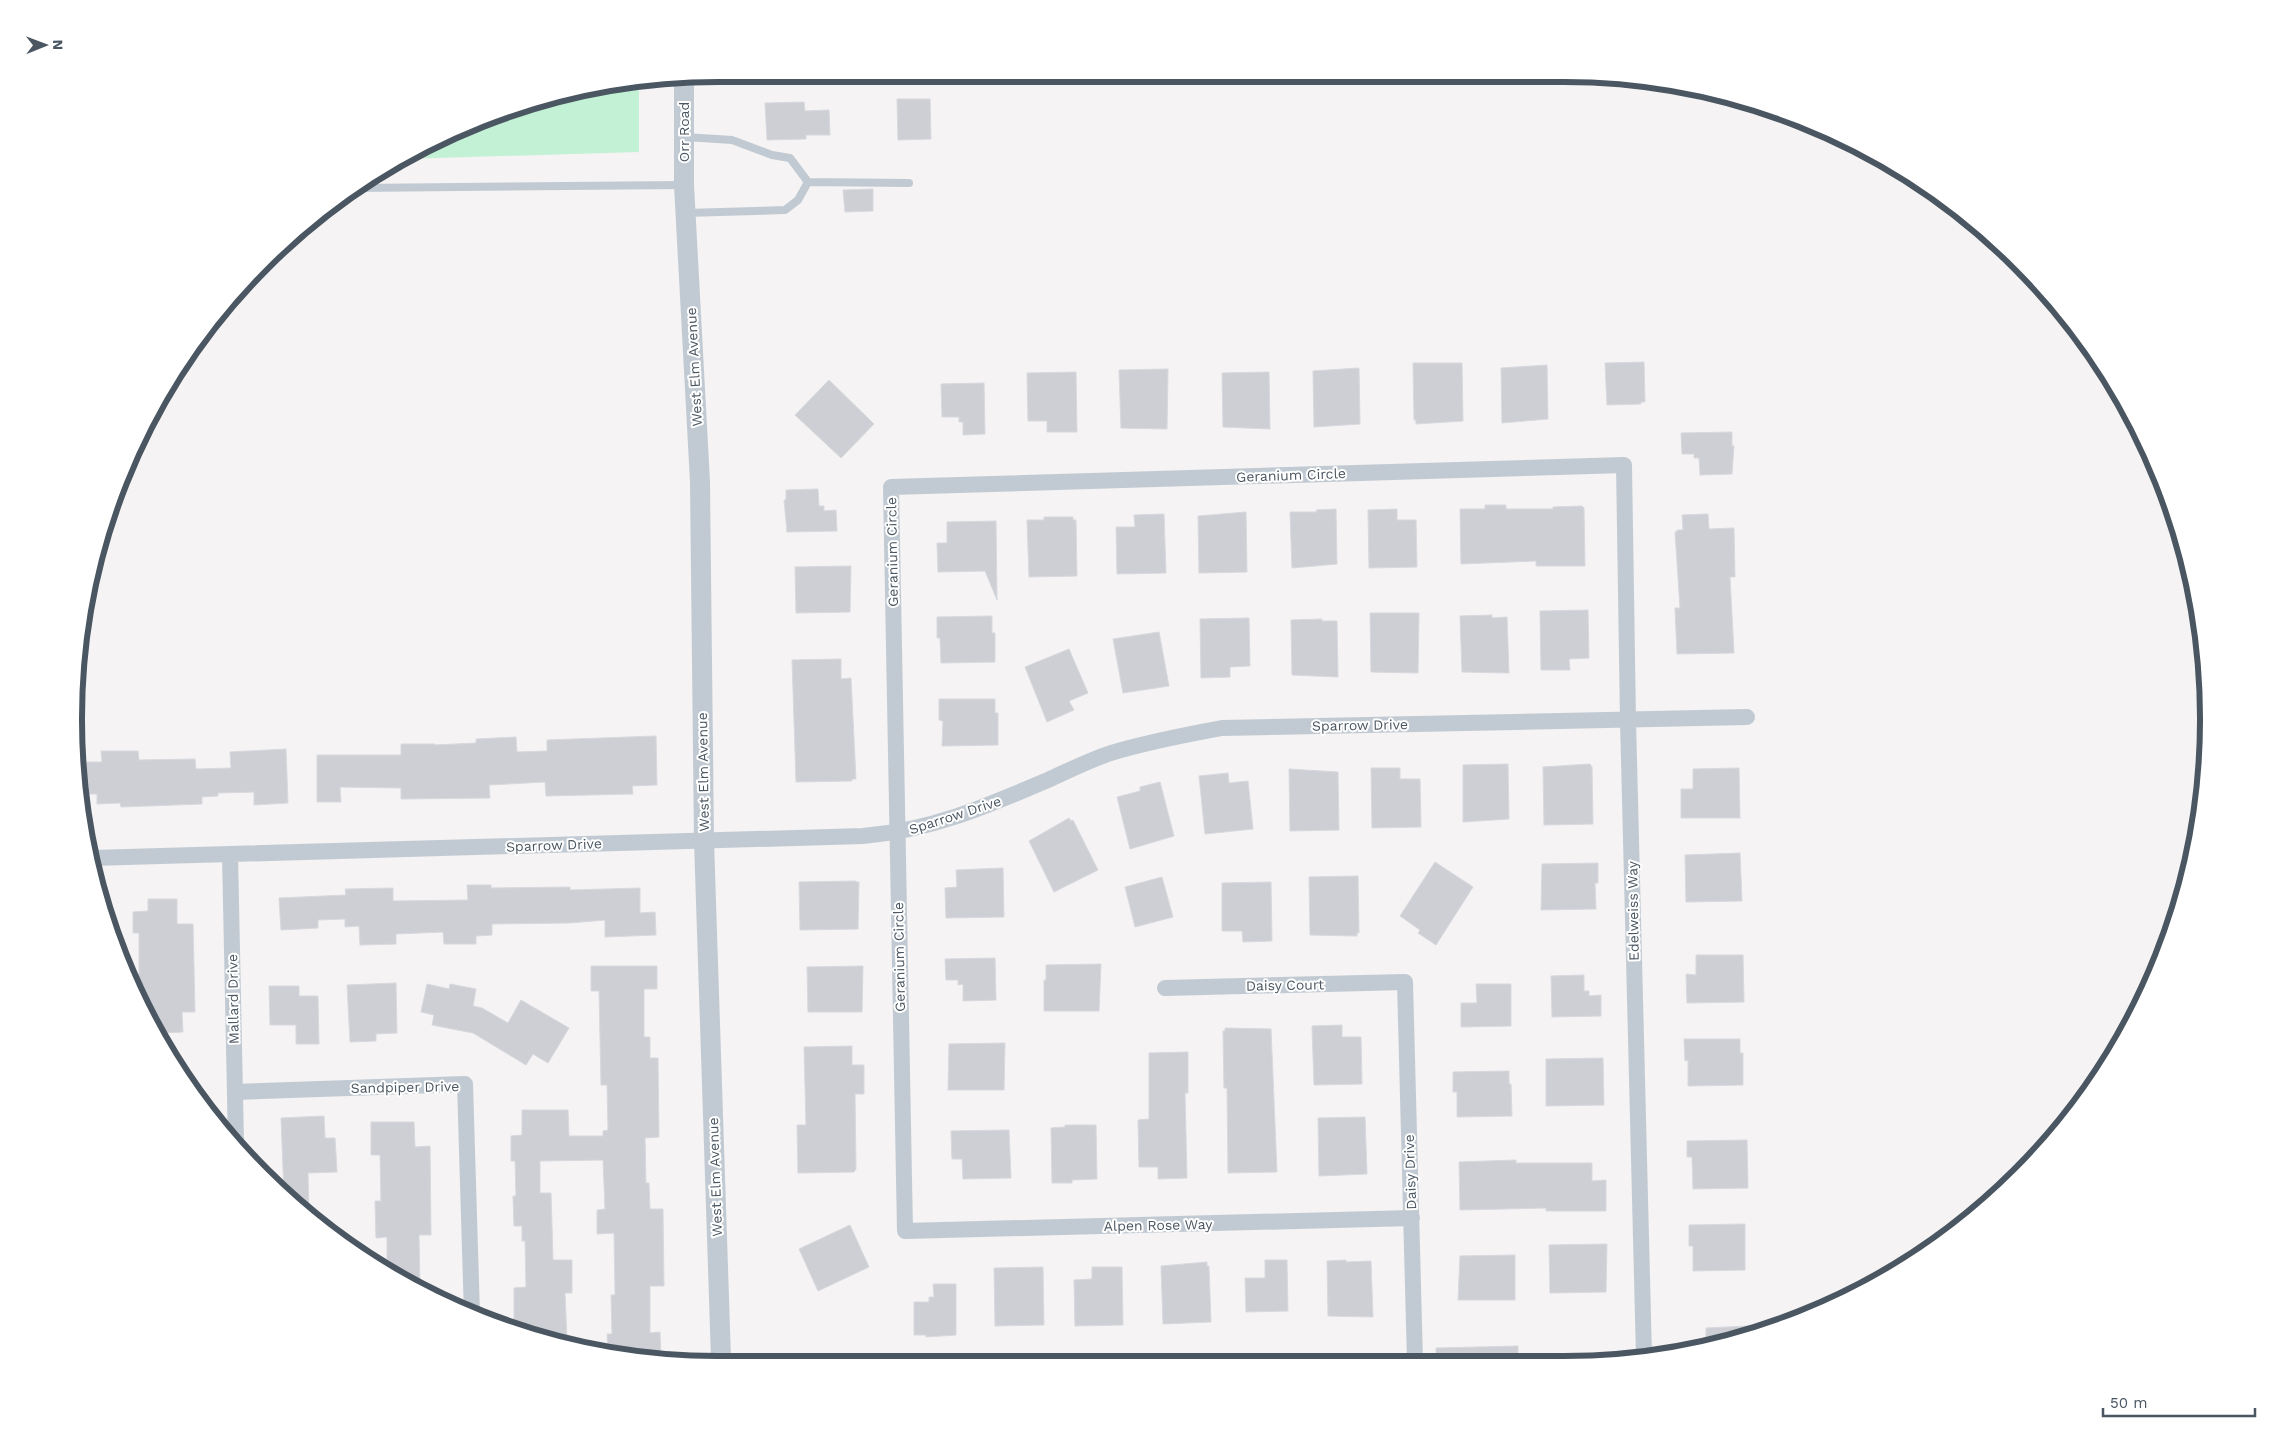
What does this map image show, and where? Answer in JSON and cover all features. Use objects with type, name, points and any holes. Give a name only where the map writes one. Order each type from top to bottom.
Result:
[{"type":"street","name":"Orr Road","points":[[684,84],[684,185]]},
{"type":"street","name":"West Elm Avenue","points":[[684,185],[700,482],[704,841],[721,1356]]},
{"type":"street","name":"Edelweiss Way","points":[[1624,465],[1628,720],[1644,1350]]},
{"type":"street","name":"Geranium Circle","points":[[905,1231],[891,487],[1624,465]]},
{"type":"street","name":"Sparrow Drive","points":[[98,858],[863,836],[897,833],[930,826],[988,806],[1109,754],[1165,738],[1222,728],[1747,717]]},
{"type":"street","name":"Mallard Drive","points":[[230,854],[236,1134]]},
{"type":"street","name":"Daisy Court","points":[[1165,988],[1405,982]]},
{"type":"street","name":"Daisy Drive","points":[[1405,982],[1415,1356]]},
{"type":"street","name":"Sandpiper Drive","points":[[235,1092],[465,1084],[472,1306]]},
{"type":"street","name":"Alpen Rose Way","points":[[905,1231],[1412,1218]]},
{"type":"lane","points":[[684,137],[732,140],[772,154],[790,158],[808,182]]},
{"type":"lane","points":[[808,182],[909,183]]},
{"type":"lane","points":[[686,213],[785,210],[798,200],[808,182]]},
{"type":"lane","points":[[368,188],[684,185]]},
{"type":"green space","points":[[639,88],[639,152],[418,159],[475,131],[514,116],[554,104]]},
{"type":"building","points":[[897,99],[930,99],[931,139],[898,140]]},
{"type":"building","points":[[804,102],[805,111],[829,110],[830,135],[806,135],[806,139],[767,140],[765,103]]},
{"type":"building","points":[[873,189],[873,211],[845,212],[843,190]]},
{"type":"building","points":[[1644,362],[1645,402],[1641,402],[1641,404],[1607,405],[1605,363]]},
{"type":"building","points":[[1413,363],[1462,363],[1463,421],[1416,424],[1416,420],[1414,420]]},
{"type":"building","points":[[1547,365],[1548,419],[1502,423],[1501,368]]},
{"type":"building","points":[[1359,368],[1360,424],[1314,427],[1313,371]]},
{"type":"building","points":[[1168,369],[1167,429],[1121,428],[1119,370]]},
{"type":"building","points":[[1076,372],[1077,432],[1047,432],[1047,421],[1028,421],[1027,373]]},
{"type":"building","points":[[1269,372],[1270,429],[1223,427],[1222,373]]},
{"type":"building","points":[[829,380],[874,424],[841,458],[795,415]]},
{"type":"building","points":[[984,383],[985,434],[963,435],[963,422],[959,422],[959,417],[942,417],[941,384]]},
{"type":"building","points":[[1732,432],[1732,446],[1734,446],[1732,474],[1700,475],[1699,458],[1694,458],[1694,454],[1682,454],[1681,433]]},
{"type":"building","points":[[818,489],[819,506],[824,506],[824,511],[836,510],[837,531],[787,532],[784,500],[786,500],[786,490]]},
{"type":"building","points":[[1485,505],[1506,505],[1506,509],[1553,509],[1553,507],[1582,506],[1584,508],[1585,566],[1536,566],[1536,561],[1461,564],[1460,509],[1485,509]]},
{"type":"building","points":[[1336,509],[1337,564],[1292,568],[1290,512],[1317,512],[1316,510]]},
{"type":"building","points":[[1397,509],[1397,520],[1416,520],[1417,567],[1369,568],[1368,510]]},
{"type":"building","points":[[1246,512],[1247,572],[1199,573],[1198,516]]},
{"type":"building","points":[[1164,514],[1166,573],[1117,574],[1116,527],[1135,527],[1134,515]]},
{"type":"building","points":[[1708,514],[1709,529],[1734,528],[1735,577],[1730,577],[1734,653],[1677,654],[1675,608],[1680,608],[1675,532],[1683,530],[1682,515]]},
{"type":"building","points":[[1044,517],[1073,517],[1073,520],[1076,520],[1077,576],[1029,577],[1027,520],[1044,520]]},
{"type":"building","points":[[996,521],[997,600],[985,571],[938,572],[937,543],[947,543],[947,522]]},
{"type":"building","points":[[851,566],[850,612],[796,613],[795,567]]},
{"type":"building","points":[[1588,610],[1589,658],[1569,659],[1570,670],[1541,670],[1540,611]]},
{"type":"building","points":[[1370,613],[1419,613],[1418,673],[1371,672]]},
{"type":"building","points":[[1492,615],[1492,618],[1507,617],[1509,673],[1462,672],[1460,616]]},
{"type":"building","points":[[992,616],[992,633],[995,633],[995,662],[941,663],[940,638],[937,638],[937,617]]},
{"type":"building","points":[[1249,618],[1250,666],[1230,667],[1230,677],[1201,678],[1200,619]]},
{"type":"building","points":[[1322,619],[1322,621],[1337,621],[1338,677],[1292,675],[1291,620]]},
{"type":"building","points":[[1159,632],[1169,686],[1123,693],[1113,639]]},
{"type":"building","points":[[1069,649],[1088,693],[1069,701],[1074,710],[1047,722],[1025,667]]},
{"type":"building","points":[[841,659],[841,679],[851,678],[856,779],[852,779],[852,781],[796,782],[792,660]]},
{"type":"building","points":[[939,699],[995,699],[995,713],[998,713],[998,745],[942,746],[943,721],[939,720]]},
{"type":"building","points":[[656,736],[657,785],[632,786],[633,794],[546,796],[545,782],[489,785],[490,798],[401,799],[401,788],[340,787],[341,802],[317,802],[317,755],[401,755],[401,744],[476,743],[476,739],[516,737],[517,752],[547,751],[547,740]]},
{"type":"building","points":[[286,749],[288,803],[254,805],[254,792],[218,793],[218,796],[202,797],[202,804],[121,807],[120,803],[97,804],[97,794],[87,794],[84,762],[102,762],[101,751],[138,751],[139,760],[195,759],[196,769],[231,768],[230,752]]},
{"type":"building","points":[[1508,764],[1509,819],[1463,822],[1463,765]]},
{"type":"building","points":[[1590,764],[1592,767],[1593,824],[1544,825],[1543,767]]},
{"type":"building","points":[[1371,768],[1400,768],[1400,779],[1420,779],[1421,827],[1372,828]]},
{"type":"building","points":[[1739,768],[1740,818],[1681,818],[1681,789],[1693,789],[1693,769]]},
{"type":"building","points":[[1289,769],[1338,772],[1339,830],[1290,831]]},
{"type":"building","points":[[1228,773],[1229,783],[1248,781],[1253,829],[1205,834],[1199,776]]},
{"type":"building","points":[[1160,782],[1174,836],[1130,849],[1117,797],[1140,791],[1140,787]]},
{"type":"building","points":[[1069,818],[1071,821],[1073,820],[1098,870],[1054,892],[1029,841]]},
{"type":"building","points":[[1740,853],[1742,901],[1686,902],[1685,855]]},
{"type":"building","points":[[1435,862],[1473,887],[1436,945],[1418,933],[1420,930],[1400,916]]},
{"type":"building","points":[[1598,863],[1598,883],[1595,883],[1596,909],[1541,910],[1542,864]]},
{"type":"building","points":[[1003,868],[1004,917],[946,918],[945,888],[957,887],[956,870]]},
{"type":"building","points":[[1358,876],[1359,933],[1357,933],[1357,936],[1310,935],[1309,877]]},
{"type":"building","points":[[1162,877],[1173,917],[1135,927],[1125,887]]},
{"type":"building","points":[[799,882],[859,882],[858,929],[800,930]]},
{"type":"building","points":[[1271,882],[1272,941],[1243,942],[1242,931],[1222,931],[1222,883]]},
{"type":"building","points":[[467,885],[491,885],[491,888],[570,887],[570,890],[640,888],[640,913],[655,912],[656,935],[605,937],[605,920],[570,923],[492,924],[492,935],[476,936],[476,944],[444,944],[443,932],[396,934],[396,944],[360,945],[359,926],[345,927],[345,919],[318,920],[318,928],[281,930],[279,898],[346,895],[345,889],[393,888],[393,901],[468,900]]},
{"type":"building","points":[[148,899],[177,899],[177,924],[193,924],[195,1012],[182,1012],[183,1032],[166,1033],[138,978],[139,933],[133,933],[133,912],[148,911]]},
{"type":"building","points":[[1696,955],[1743,955],[1744,1002],[1687,1003],[1686,974],[1696,975]]},
{"type":"building","points":[[995,958],[996,1000],[963,1001],[963,984],[958,985],[958,980],[946,980],[945,959]]},
{"type":"building","points":[[1101,964],[1099,1011],[1044,1011],[1046,965]]},
{"type":"building","points":[[591,966],[657,966],[657,989],[644,989],[644,1037],[650,1037],[650,1058],[658,1058],[659,1137],[645,1138],[646,1183],[649,1183],[650,1209],[663,1209],[664,1286],[650,1286],[650,1333],[660,1332],[661,1352],[608,1345],[607,1334],[612,1334],[611,1295],[615,1295],[614,1233],[597,1234],[597,1210],[605,1209],[603,1160],[540,1161],[540,1193],[551,1193],[553,1260],[572,1260],[572,1293],[565,1293],[567,1337],[514,1322],[514,1288],[526,1287],[525,1241],[522,1241],[522,1226],[514,1226],[513,1196],[516,1196],[515,1161],[511,1161],[511,1136],[522,1135],[522,1110],[568,1110],[569,1136],[603,1136],[603,1131],[608,1130],[607,1085],[601,1085],[599,991],[591,991]]},
{"type":"building","points":[[863,966],[862,1012],[808,1012],[807,967]]},
{"type":"building","points":[[1584,975],[1584,991],[1589,991],[1589,996],[1601,995],[1601,1016],[1552,1017],[1551,976]]},
{"type":"building","points":[[396,983],[397,1033],[376,1034],[376,1041],[350,1042],[347,985]]},
{"type":"building","points":[[427,984],[449,989],[450,984],[476,989],[473,1006],[482,1008],[508,1023],[521,1000],[569,1028],[548,1063],[533,1054],[526,1065],[473,1033],[432,1025],[434,1015],[421,1012]]},
{"type":"building","points":[[1476,984],[1511,984],[1511,1026],[1461,1027],[1461,1003],[1477,1003]]},
{"type":"building","points":[[269,986],[299,986],[299,996],[318,996],[319,1044],[296,1044],[296,1025],[270,1025]]},
{"type":"building","points":[[1342,1025],[1342,1037],[1361,1037],[1362,1084],[1314,1085],[1312,1026]]},
{"type":"building","points":[[1225,1028],[1271,1029],[1277,1172],[1228,1173],[1227,1088],[1224,1088],[1223,1031],[1225,1031]]},
{"type":"building","points":[[1684,1039],[1740,1039],[1740,1053],[1743,1053],[1743,1085],[1688,1086],[1688,1060],[1685,1061]]},
{"type":"building","points":[[1005,1043],[1004,1090],[948,1090],[949,1044]]},
{"type":"building","points":[[852,1046],[852,1065],[864,1065],[864,1094],[855,1094],[856,1169],[854,1172],[798,1173],[797,1125],[806,1125],[804,1047]]},
{"type":"building","points":[[1188,1052],[1188,1093],[1185,1093],[1187,1178],[1158,1179],[1158,1167],[1139,1167],[1138,1120],[1149,1119],[1149,1053]]},
{"type":"building","points":[[1603,1058],[1604,1105],[1546,1106],[1546,1059]]},
{"type":"building","points":[[1509,1071],[1512,1116],[1457,1117],[1457,1092],[1453,1092],[1453,1072]]},
{"type":"building","points":[[324,1116],[325,1138],[335,1138],[337,1172],[308,1173],[309,1206],[284,1183],[281,1118]]},
{"type":"building","points":[[1365,1117],[1367,1174],[1319,1176],[1318,1118]]},
{"type":"building","points":[[371,1122],[414,1122],[415,1147],[430,1146],[431,1235],[419,1235],[420,1281],[387,1261],[387,1237],[376,1238],[375,1201],[381,1201],[380,1155],[371,1155]]},
{"type":"building","points":[[1065,1125],[1096,1125],[1097,1179],[1072,1180],[1072,1183],[1052,1183],[1051,1128],[1065,1127]]},
{"type":"building","points":[[1009,1130],[1011,1178],[963,1179],[962,1159],[952,1159],[951,1131]]},
{"type":"building","points":[[1747,1140],[1748,1188],[1693,1189],[1692,1157],[1687,1157],[1687,1141]]},
{"type":"building","points":[[1516,1160],[1516,1163],[1592,1163],[1592,1181],[1606,1180],[1606,1211],[1546,1211],[1546,1208],[1460,1210],[1459,1162]]},
{"type":"building","points":[[1745,1224],[1745,1270],[1693,1271],[1693,1246],[1689,1246],[1689,1225]]},
{"type":"building","points":[[850,1225],[869,1267],[818,1291],[799,1249]]},
{"type":"building","points":[[1607,1244],[1606,1292],[1550,1293],[1549,1245]]},
{"type":"building","points":[[1515,1255],[1515,1300],[1458,1300],[1460,1256]]},
{"type":"building","points":[[1265,1260],[1287,1260],[1288,1311],[1246,1312],[1245,1278],[1265,1278]]},
{"type":"building","points":[[1346,1260],[1346,1262],[1371,1261],[1373,1317],[1328,1316],[1327,1261]]},
{"type":"building","points":[[1207,1262],[1207,1266],[1209,1266],[1211,1322],[1163,1324],[1161,1266]]},
{"type":"building","points":[[1043,1267],[1044,1325],[995,1326],[994,1268]]},
{"type":"building","points":[[1092,1267],[1122,1267],[1123,1325],[1075,1326],[1074,1280],[1092,1279]]},
{"type":"building","points":[[933,1284],[956,1284],[956,1335],[926,1337],[926,1335],[914,1335],[914,1302],[929,1302],[929,1297],[934,1297]]},
{"type":"building","points":[[1757,1326],[1706,1339],[1706,1328]]},
{"type":"building","points":[[1518,1346],[1518,1356],[1436,1356],[1436,1348]]}]
